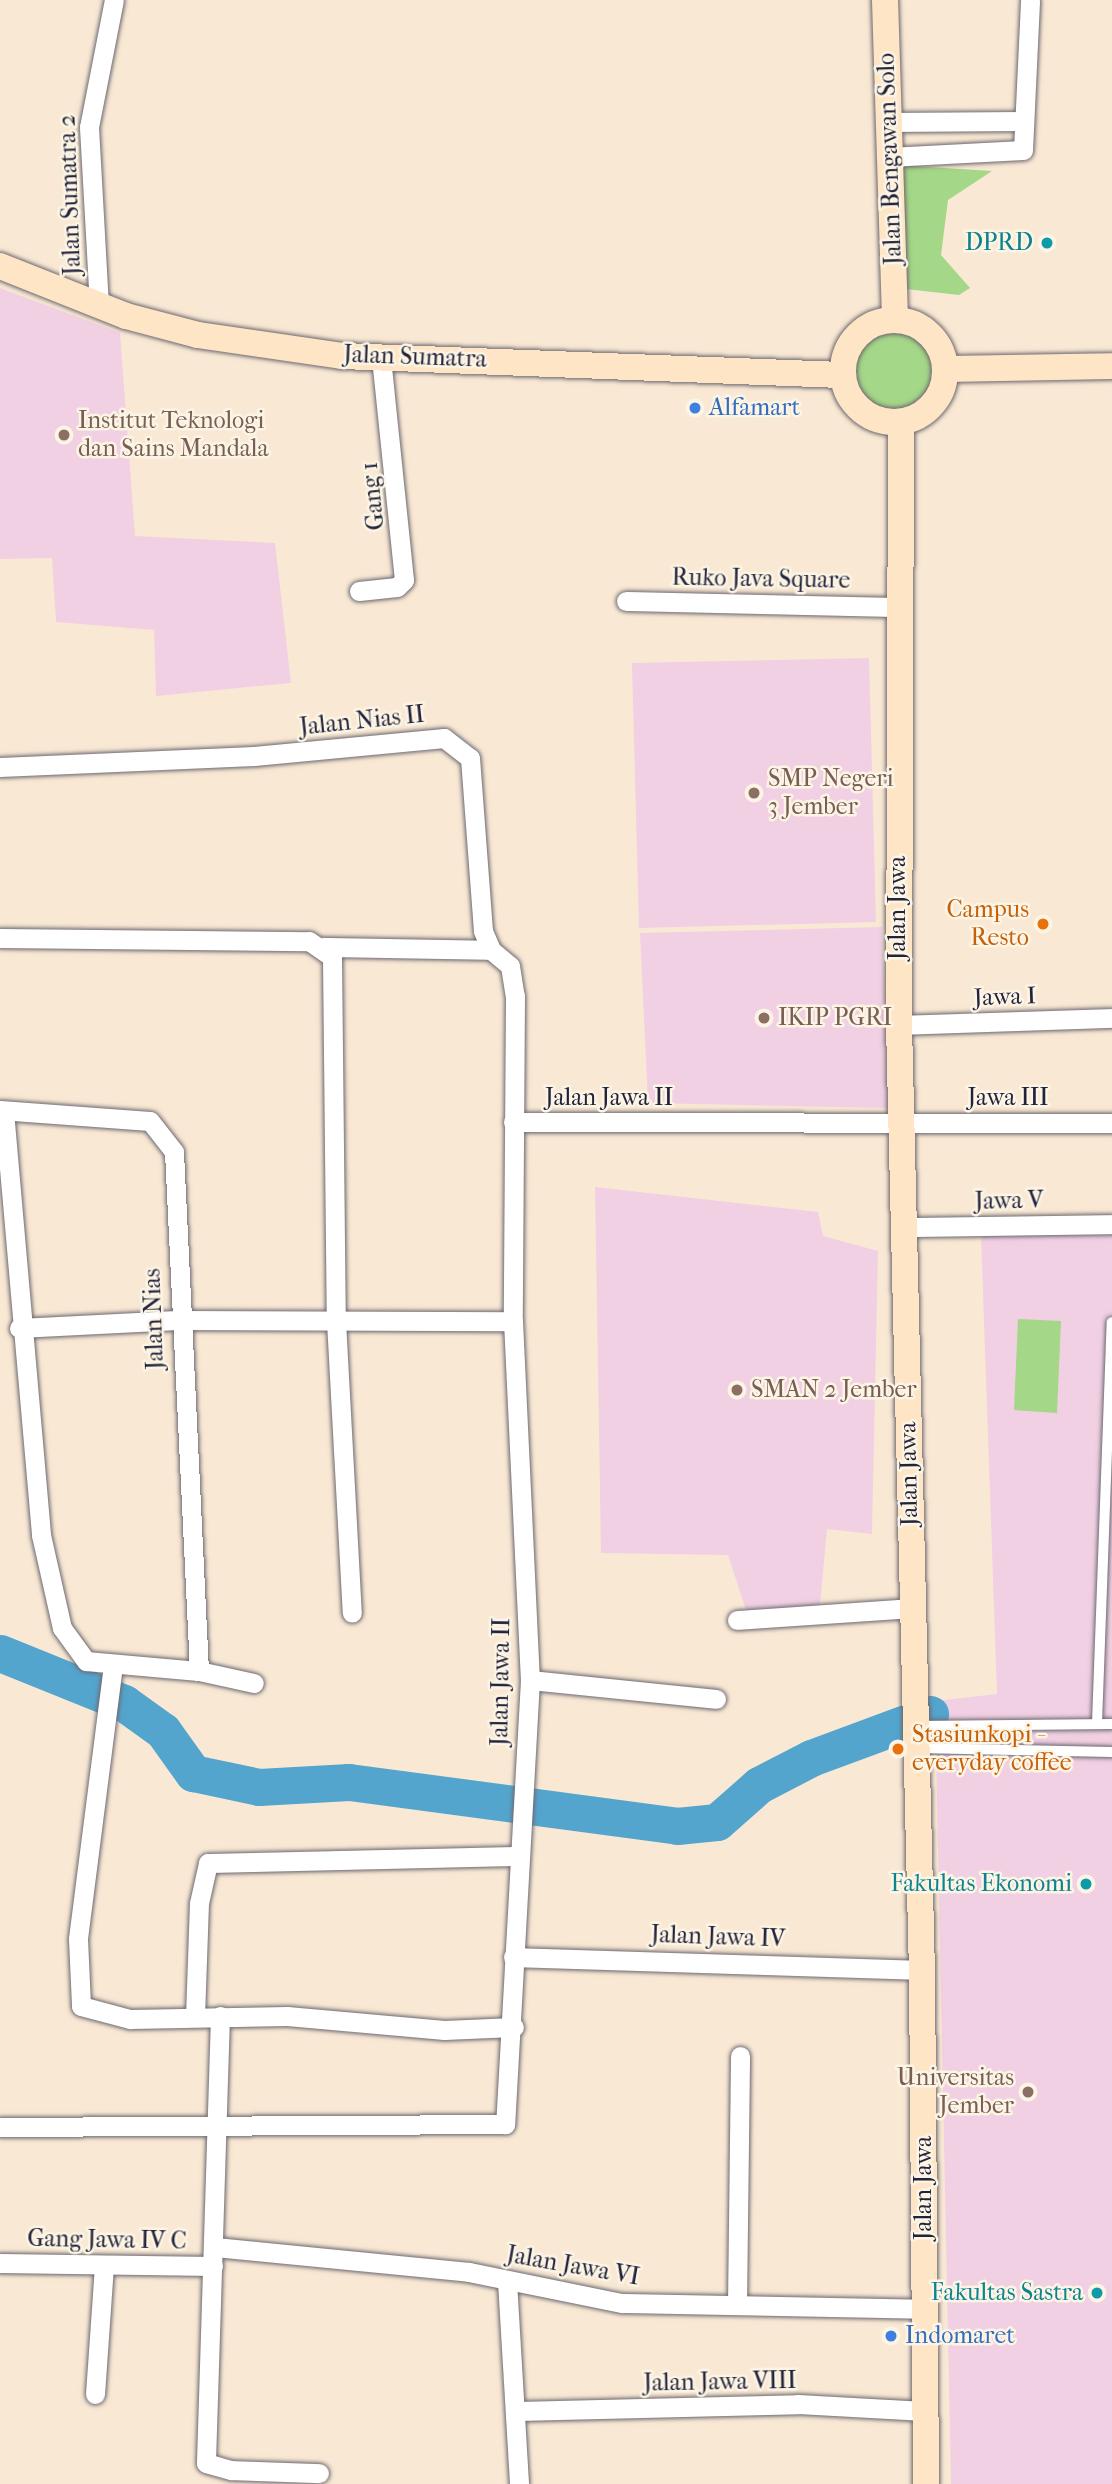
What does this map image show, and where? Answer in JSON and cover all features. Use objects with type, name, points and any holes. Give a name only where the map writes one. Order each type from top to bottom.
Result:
[{"type":"main road","name":"Jalan Bengawan Solo","points":[[885,0],[895,318]]},
{"type":"main road","name":"Jalan Sumatra","points":[[0,266],[99,306],[198,335],[381,359],[842,375]]},
{"type":"main road","points":[[895,318],[930,336],[946,369],[933,406],[901,423],[864,411],[849,397],[842,375],[845,352],[858,336],[895,318]]},
{"type":"main road","points":[[946,369],[1112,366]]},
{"type":"main road","name":"Jalan Jawa","points":[[901,423],[896,607],[899,1025],[907,1227],[912,1729],[922,1970],[926,2484]]},
{"type":"street","name":"Jalan Sumatra 2","points":[[99,306],[89,127],[114,0]]},
{"type":"street","points":[[888,157],[1023,150],[1030,0]]},
{"type":"street","points":[[888,122],[1023,121]]},
{"type":"street","name":"Gang 1","points":[[359,591],[397,587],[404,580],[381,359]]},
{"type":"street","name":"Ruko Java Square","points":[[625,601],[896,607]]},
{"type":"street","name":"Jalan Nias II","points":[[0,767],[452,740],[466,751],[475,774],[482,913],[491,950],[506,961],[514,982],[513,1122]]},
{"type":"street","points":[[0,938],[309,941],[323,947],[491,950]]},
{"type":"street","points":[[323,947],[336,975],[336,1321],[352,1613]]},
{"type":"street","name":"Jawa I","points":[[899,1025],[1112,1018]]},
{"type":"street","name":"Jalan Nias","points":[[200,1671],[177,1320],[176,1164],[161,1128],[144,1119],[2,1110],[19,1328],[54,1608],[72,1648],[86,1661],[111,1673],[200,1671],[254,1683]]},
{"type":"street","name":"Jalan Jawa II","points":[[219,2127],[498,2128],[510,2120],[516,1856],[530,1680],[513,1321],[513,1122],[903,1122]]},
{"type":"street","name":"Jawa III","points":[[903,1122],[1112,1123]]},
{"type":"street","name":"Jawa V","points":[[907,1227],[1112,1224]]},
{"type":"street","points":[[19,1328],[177,1320],[513,1321]]},
{"type":"street","points":[[737,1620],[911,1608]]},
{"type":"street","points":[[111,1673],[78,1939],[78,2002],[101,2015],[130,2019],[220,2016],[514,2028]]},
{"type":"street","points":[[530,1680],[716,1699]]},
{"type":"street","points":[[195,2017],[199,1903],[208,1863],[516,1856]]},
{"type":"street","name":"Jalan Jawa IV","points":[[513,1957],[922,1970]]},
{"type":"street","points":[[220,2016],[208,2467],[319,2473]]},
{"type":"street","points":[[737,2305],[740,2056]]},
{"type":"street","points":[[0,2127],[219,2127]]},
{"type":"street","name":"Jalan Jawa VI","points":[[214,2257],[443,2268],[622,2303],[925,2309]]},
{"type":"street","name":"Gang Jawa IV C","points":[[0,2263],[104,2265],[214,2257]]},
{"type":"street","points":[[95,2395],[104,2265]]},
{"type":"street","points":[[507,2281],[517,2411],[519,2484]]},
{"type":"street","name":"Jalan Jawa VIII","points":[[517,2411],[799,2404],[925,2410]]},
{"type":"lane","points":[[1097,1723],[1112,1322]]},
{"type":"lane","points":[[912,1729],[1112,1724]]},
{"type":"lane","points":[[912,1729],[1112,1752]]},
{"type":"shaded area","name":"Institut Teknologi dan Sains Mandala","points":[[0,288],[120,333],[135,536],[275,543],[291,683],[156,696],[154,630],[56,622],[52,558],[0,559]]},
{"type":"shaded area","name":"SMP Negeri 3 Jember","points":[[869,658],[876,922],[639,928],[632,663]]},
{"type":"shaded area","name":"IKIP PGRI","points":[[882,927],[888,1108],[648,1103],[640,933]]},
{"type":"shaded area","name":"SMAN 2 Jember","points":[[595,1187],[818,1212],[823,1236],[878,1251],[872,1534],[827,1529],[820,1605],[746,1610],[728,1555],[601,1553]]},
{"type":"shaded area","name":"Universitas Jember","points":[[981,1235],[1112,1235],[1112,2484],[951,2484],[935,1701],[997,1694]]},
{"type":"green space","points":[[897,165],[992,171],[948,200],[941,255],[970,288],[959,295],[906,289]]},
{"type":"green space","points":[[894,320],[913,324],[930,335],[941,352],[945,371],[941,390],[930,407],[913,418],[894,422],[875,418],[858,407],[847,390],[843,371],[847,352],[858,335],[875,324]]},
{"type":"green space","points":[[1018,1319],[1061,1321],[1057,1413],[1014,1410]]},
{"type":"waterway","points":[[0,1653],[124,1703],[163,1731],[193,1773],[259,1787],[349,1782],[677,1826],[717,1822],[759,1785],[811,1758],[930,1714]]},
{"type":"place","name":"DPRD","points":[[1047,243]]},
{"type":"place","name":"Alfamart","points":[[695,408]]},
{"type":"place","name":"Institut Teknologi dan Sains Mandala","points":[[64,435]]},
{"type":"place","name":"SMP Negeri 3 Jember","points":[[754,793]]},
{"type":"place","name":"Campus Resto","points":[[1043,924]]},
{"type":"place","name":"IKIP PGRI","points":[[764,1018]]},
{"type":"place","name":"SMAN 2 Jember","points":[[737,1390]]},
{"type":"place","name":"Stasiunkopi - everyday coffee","points":[[898,1749]]},
{"type":"place","name":"Fakultas Ekonomi","points":[[1086,1884]]},
{"type":"place","name":"Universitas Jember","points":[[1028,2092]]},
{"type":"place","name":"Fakultas Sastra","points":[[1097,2293]]},
{"type":"place","name":"Indomaret","points":[[891,2336]]}]
